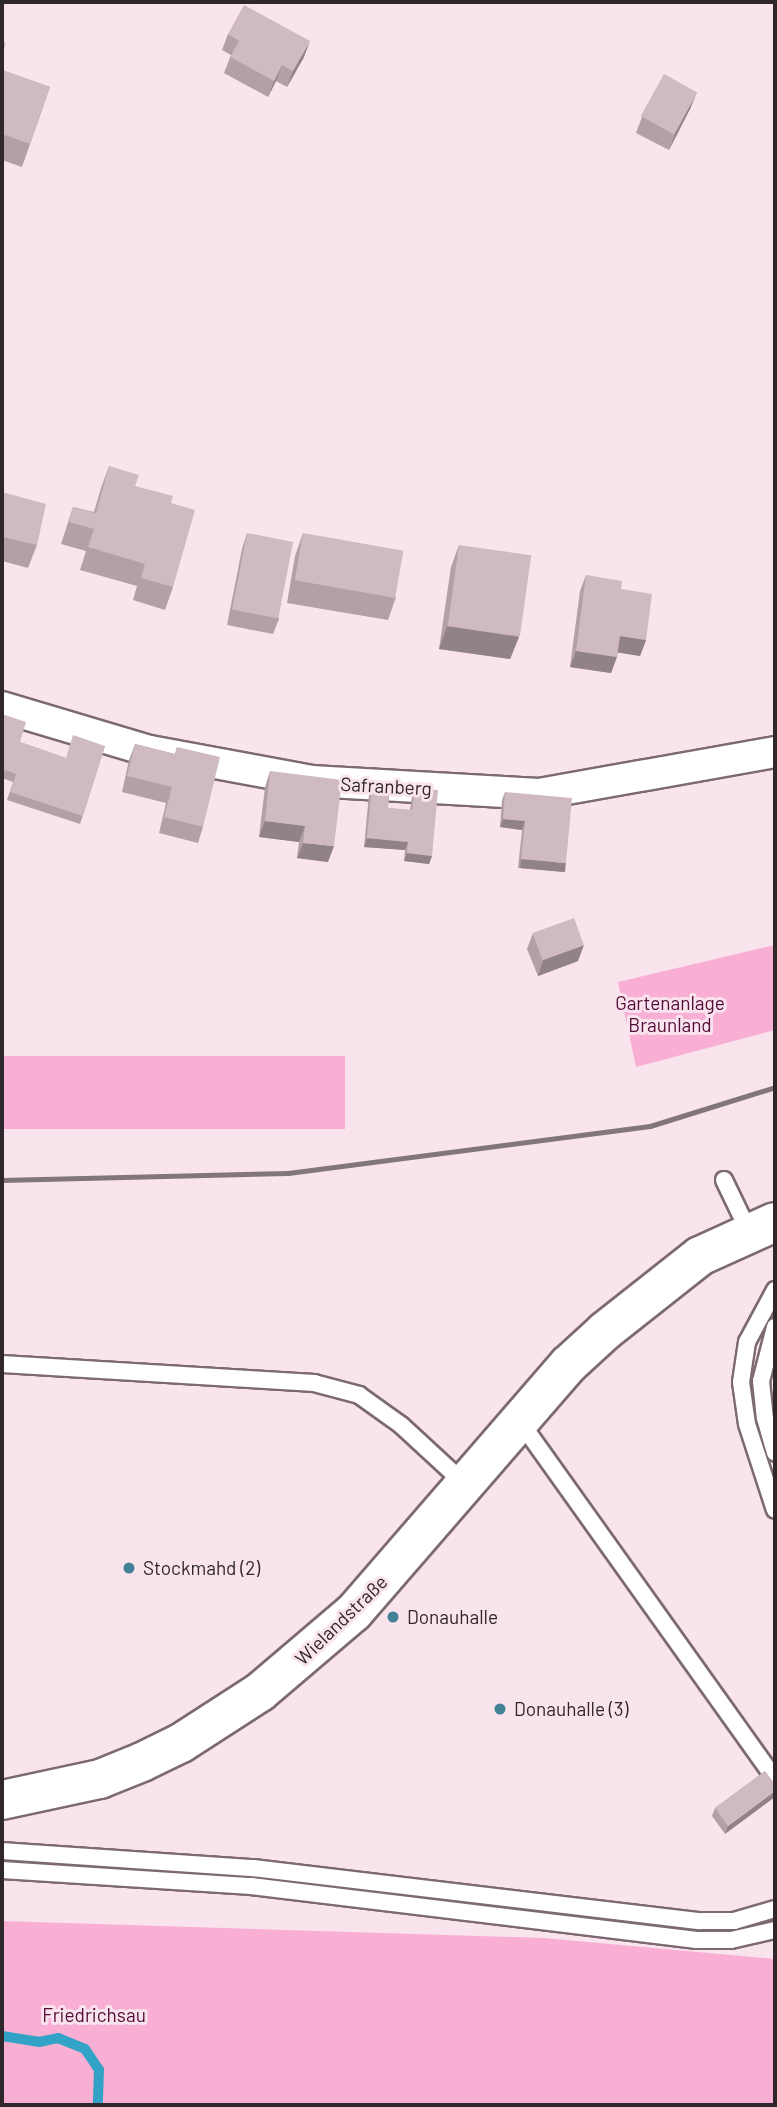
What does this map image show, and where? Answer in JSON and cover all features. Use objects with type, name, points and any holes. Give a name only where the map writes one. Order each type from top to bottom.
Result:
[{"type":"street","name":"Safranberg","points":[[2,707],[150,751],[312,782],[539,794],[775,752]]},
{"type":"street","name":"Wielandstraße","points":[[2,1800],[100,1779],[181,1743],[220,1720],[302,1658],[354,1612],[519,1420],[605,1331],[671,1275],[769,1225]]},
{"type":"lane","points":[[724,1180],[769,1225]]},
{"type":"lane","points":[[775,1290],[747,1342],[741,1382],[747,1424],[775,1510]]},
{"type":"lane","points":[[775,1327],[761,1381],[765,1418],[775,1453]]},
{"type":"lane","points":[[2,1364],[325,1386],[359,1395],[401,1425],[465,1484]]},
{"type":"lane","points":[[519,1420],[775,1779]]},
{"type":"lane","points":[[2,1851],[241,1867],[709,1921],[734,1921],[775,1909]]},
{"type":"lane","points":[[2,1870],[240,1885],[697,1940],[731,1940],[775,1930]]},
{"type":"green space","name":"Gartenanlage Braunland","points":[[775,945],[775,1030],[636,1067],[618,982]]},
{"type":"green space","points":[[2,1056],[345,1056],[345,1129],[2,1129]]},
{"type":"green space","name":"Friedrichsau","points":[[2,1921],[544,1938],[775,1959],[775,2105],[2,2105]]},
{"type":"building","points":[[244,5],[310,41],[293,71],[282,65],[274,81],[230,57],[239,41],[228,34]]},
{"type":"building","points":[[2,70],[50,87],[30,144],[2,134]]},
{"type":"building","points":[[664,74],[697,92],[674,134],[641,116]]},
{"type":"building","points":[[109,466],[139,475],[135,486],[173,496],[171,503],[195,510],[173,587],[141,578],[145,564],[88,547],[94,529],[69,522],[73,507],[96,513]]},
{"type":"building","points":[[2,492],[46,504],[37,545],[2,537]]},
{"type":"building","points":[[247,533],[293,542],[278,619],[232,610]]},
{"type":"building","points":[[303,533],[403,551],[395,598],[295,580]]},
{"type":"building","points":[[459,545],[531,555],[520,636],[448,626]]},
{"type":"building","points":[[586,575],[622,581],[621,589],[652,594],[646,640],[620,636],[617,657],[576,651]]},
{"type":"building","points":[[2,714],[26,722],[20,742],[66,758],[73,735],[105,746],[83,816],[10,792],[16,774],[2,769]]},
{"type":"building","points":[[135,744],[175,754],[177,747],[220,757],[203,827],[164,817],[172,787],[127,776]]},
{"type":"building","points":[[270,771],[342,780],[334,846],[303,843],[305,826],[265,821]]},
{"type":"building","points":[[372,786],[390,788],[388,808],[412,810],[415,788],[438,790],[432,856],[407,853],[408,842],[367,838]]},
{"type":"building","points":[[505,792],[572,798],[566,863],[521,859],[525,821],[503,819]]},
{"type":"building","points":[[574,918],[584,945],[543,960],[533,933]]},
{"type":"building","points":[[765,1771],[775,1784],[775,1791],[728,1826],[715,1808]]},
{"type":"waterway","points":[[2,2036],[39,2042],[58,2038],[85,2049],[99,2070],[98,2105]]},
{"type":"railway","points":[[2,1180],[288,1173],[650,1126],[775,1087]]},
{"type":"place","name":"Stockmahd (2)","points":[[129,1568]]},
{"type":"place","name":"Donauhalle","points":[[393,1617]]},
{"type":"place","name":"Donauhalle (3)","points":[[500,1709]]}]
